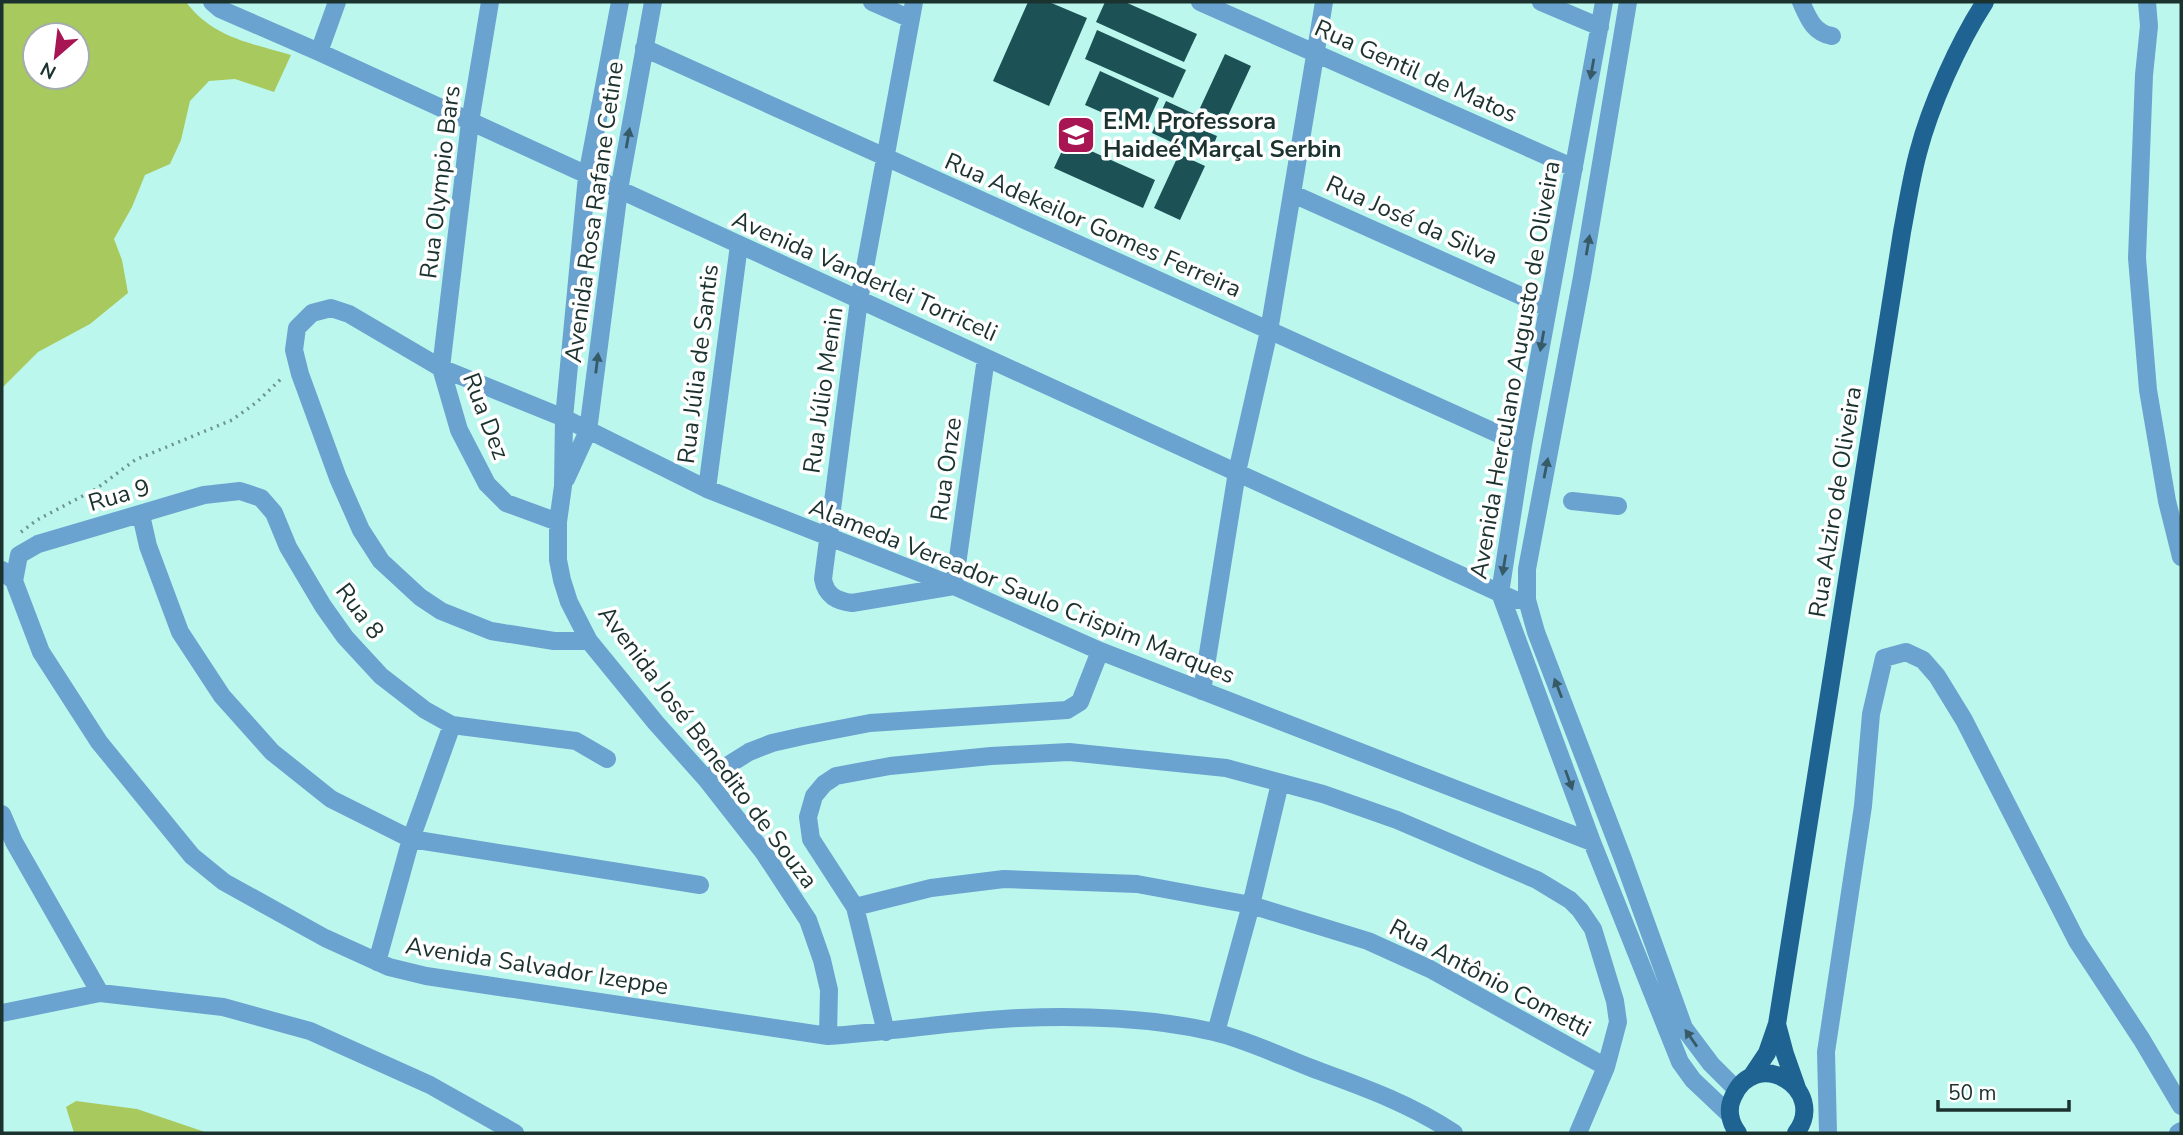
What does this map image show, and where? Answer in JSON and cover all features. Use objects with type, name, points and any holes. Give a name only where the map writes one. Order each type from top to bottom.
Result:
[{"type":"main road","name":"Rua Alziro de Oliveira","points":[[1736,1089],[1751,1077],[1767,1054],[1777,1024],[1902,232],[1918,151],[1936,101],[1968,28],[1986,2]]},
{"type":"main road","name":"Rua Alziro de Oliveira","points":[[1777,1024],[1803,1100],[1804,1114],[1798,1130]]},
{"type":"main road","points":[[1751,1077],[1763,1073],[1776,1074],[1788,1079],[1797,1088]]},
{"type":"main road","points":[[1732,1127],[1730,1101],[1736,1089]]},
{"type":"street","name":"Avenida Vanderlei Torriceli","points":[[212,2],[220,9],[1500,593],[1516,600],[1527,600]]},
{"type":"street","points":[[319,52],[337,2]]},
{"type":"street","name":"Rua Olympio Bars","points":[[441,368],[470,122],[490,2]]},
{"type":"street","name":"Avenida Rosa Rafane Cetine","points":[[564,418],[587,176],[620,2]]},
{"type":"street","name":"Avenida Rosa Rafane Cetine","points":[[588,431],[619,190],[653,2]]},
{"type":"street","points":[[872,2],[912,10]]},
{"type":"street","name":"Rua Gentil de Matos","points":[[1200,2],[1574,169]]},
{"type":"street","points":[[1202,691],[1237,472],[1269,331],[1324,2]]},
{"type":"street","points":[[1541,2],[1600,27]]},
{"type":"street","name":"Avenida Herculano Augusto de Oliveira","points":[[1604,2],[1523,445],[1500,593],[1591,842],[1680,1062],[1732,1127]]},
{"type":"street","name":"Avenida Herculano Augusto de Oliveira","points":[[1628,2],[1583,277],[1527,569],[1527,600],[1536,632],[1684,1028],[1711,1064],[1736,1089]]},
{"type":"street","points":[[1801,2],[1813,27],[1823,35],[1832,36]]},
{"type":"street","points":[[2147,2],[2149,26],[2144,75],[2137,258],[2148,390],[2167,501],[2181,557]]},
{"type":"street","name":"Rua Júlio Menin","points":[[912,10],[859,300],[822,579],[831,596],[841,602],[852,603],[954,586]]},
{"type":"street","name":"Rua Adekeilor Gomes Ferreira","points":[[644,48],[1523,445]]},
{"type":"street","name":"Rua José da Silva","points":[[1293,194],[1548,308]]},
{"type":"street","name":"Rua Júlia de Santis","points":[[707,489],[738,245]]},
{"type":"street","name":"Alameda Vereador Saulo Crispim Marques","points":[[589,641],[554,641],[491,631],[441,611],[420,597],[381,561],[360,530],[338,478],[297,363],[294,350],[297,328],[312,313],[331,308],[349,314],[441,368],[564,418],[707,489],[954,586],[1100,652],[1591,842]]},
{"type":"street","name":"Rua Onze","points":[[954,586],[986,358]]},
{"type":"street","name":"Rua Dez","points":[[441,368],[459,430],[487,484],[506,503],[558,522]]},
{"type":"street","name":"Avenida José Benedito de Souza","points":[[564,418],[558,560],[569,602],[589,641],[706,779],[764,853],[808,920],[829,990],[828,1035]]},
{"type":"street","name":"Avenida José Benedito de Souza","points":[[563,486],[588,431]]},
{"type":"street","name":"Rua 9","points":[[8,576],[19,555],[38,544],[204,495],[240,491],[261,498]]},
{"type":"street","name":"Rua 8","points":[[261,498],[274,513],[288,547],[345,637],[381,677],[425,710],[452,725],[576,741],[607,759]]},
{"type":"street","points":[[1572,501],[1618,506]]},
{"type":"street","points":[[141,515],[148,546],[180,632],[222,696],[272,752],[331,799],[411,839],[700,885]]},
{"type":"street","name":"Avenida Salvador Izeppe","points":[[8,576],[41,652],[99,742],[192,856],[224,882],[325,938],[377,962],[403,972],[426,976],[828,1035],[886,1032],[1019,1018],[1105,1019],[1216,1032],[1417,1110],[1454,1133]]},
{"type":"street","points":[[706,779],[749,752],[772,743],[870,723],[1067,710],[1080,702],[1100,652]]},
{"type":"street","points":[[1798,1130],[1830,1133],[1828,1040],[1863,806],[1871,714],[1884,658],[1906,652],[1923,660],[1937,676],[1964,719],[2077,941],[2142,1040],[2181,1106]]},
{"type":"street","points":[[377,962],[411,839],[452,725]]},
{"type":"street","points":[[886,1032],[855,907],[811,839],[808,817],[814,796],[824,784],[836,776],[890,766],[991,755],[1069,752],[1226,768],[1323,794],[1397,820],[1537,880],[1570,900],[1580,910],[1593,929],[1615,1001],[1618,1022],[1606,1068],[1578,1133]]},
{"type":"street","points":[[1216,1032],[1251,905],[1280,783]]},
{"type":"street","points":[[2,814],[14,842],[100,993]]},
{"type":"street","name":"Rua Antônio Cometti","points":[[855,907],[931,888],[1004,879],[1137,884],[1251,905],[1368,941],[1430,969],[1606,1068]]},
{"type":"street","points":[[2,1013],[100,993],[223,1007],[310,1031],[430,1085],[515,1133]]},
{"type":"path","points":[[16,536],[37,520],[96,489],[135,460],[232,420],[257,402],[297,363]]},
{"type":"green space","points":[[2,2],[186,2],[208,24],[234,38],[291,55],[274,92],[235,79],[209,81],[190,101],[181,140],[170,164],[145,175],[132,207],[114,239],[122,260],[128,293],[90,324],[38,352],[2,388]]},
{"type":"green space","points":[[76,1101],[137,1109],[208,1133],[74,1133],[66,1107]]},
{"type":"building","points":[[1028,2],[1049,2],[1087,18],[1049,106],[993,81]]},
{"type":"building","points":[[1105,2],[1125,2],[1197,34],[1184,62],[1096,22]]},
{"type":"building","points":[[1097,30],[1186,70],[1173,98],[1085,59]]},
{"type":"building","points":[[1225,54],[1251,66],[1226,120],[1200,108]]},
{"type":"building","points":[[1100,71],[1159,98],[1144,131],[1085,105]]},
{"type":"building","points":[[1166,101],[1203,118],[1198,128],[1217,136],[1212,149],[1193,140],[1188,150],[1152,133]]},
{"type":"building","points":[[1067,140],[1155,180],[1143,208],[1054,168]]},
{"type":"building","points":[[1179,154],[1205,166],[1180,220],[1154,208]]},
{"type":"place","name":"E.M. Professora Haideé Marçal Serbin","points":[[1076,135]]}]
